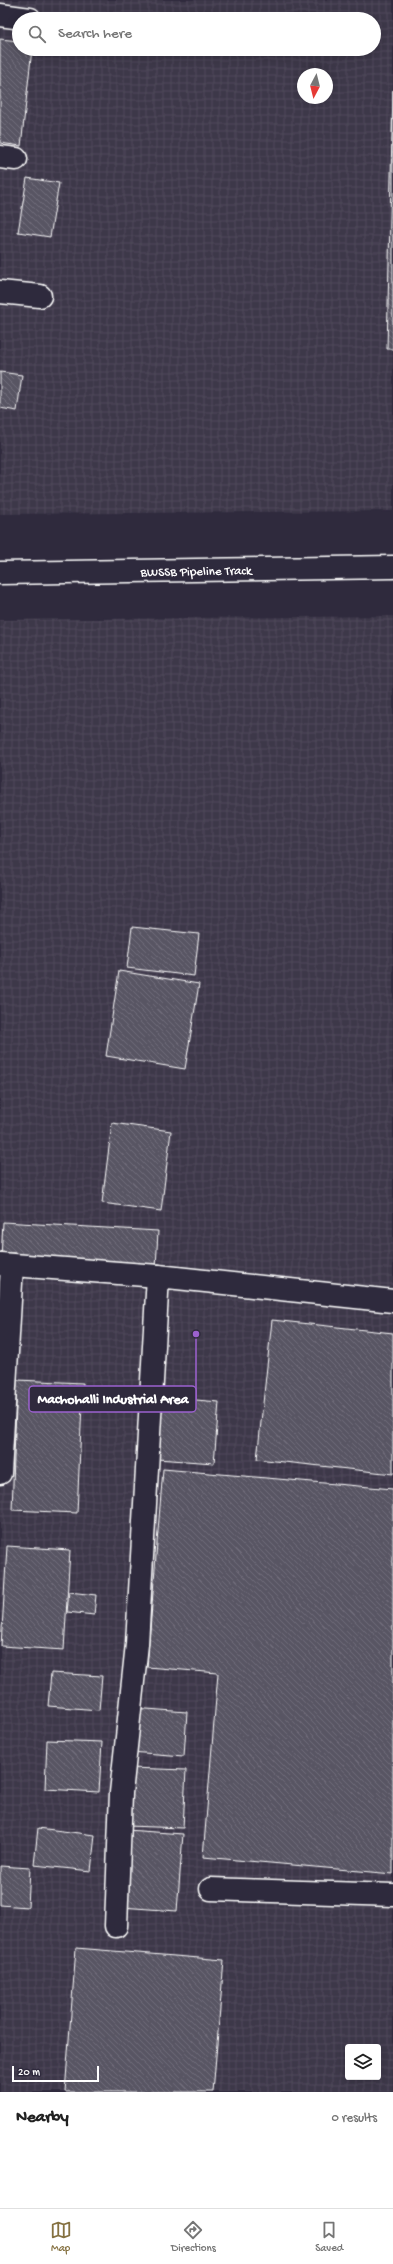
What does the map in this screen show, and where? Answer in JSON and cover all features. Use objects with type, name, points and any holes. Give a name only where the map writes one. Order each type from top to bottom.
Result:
[{"type":"street","points":[[0,14],[12,16]]},
{"type":"street","points":[[0,292],[40,296]]},
{"type":"street","name":"BWSSB Pipeline Track","points":[[0,573],[393,567]]},
{"type":"street","points":[[0,1473],[6,1264],[158,1276],[393,1301]]},
{"type":"street","points":[[116,1926],[121,1793],[137,1644],[158,1276]]},
{"type":"street","points":[[212,1889],[393,1895]]},
{"type":"shaded area","points":[[0,0],[393,0],[393,511],[0,514]]},
{"type":"shaded area","points":[[393,616],[393,2092],[0,2092],[0,620]]},
{"type":"building","points":[[0,39],[12,40],[12,56],[31,56],[21,146],[0,143]]},
{"type":"building","points":[[393,90],[393,349],[387,349]]},
{"type":"building","points":[[27,178],[59,183],[50,237],[18,232]]},
{"type":"building","points":[[0,372],[22,375],[17,411],[0,408]]},
{"type":"building","points":[[132,927],[199,934],[194,976],[127,968]]},
{"type":"building","points":[[119,971],[199,984],[185,1069],[106,1056]]},
{"type":"building","points":[[112,1123],[171,1131],[161,1211],[102,1203]]},
{"type":"building","points":[[3,1222],[158,1231],[156,1268],[1,1258]]},
{"type":"building","points":[[272,1320],[393,1333],[393,1474],[257,1459]]},
{"type":"building","points":[[17,1380],[83,1383],[77,1513],[12,1510]]},
{"type":"building","points":[[162,1397],[219,1402],[214,1463],[157,1459]]},
{"type":"building","points":[[163,1469],[393,1489],[393,1874],[203,1857],[218,1673],[147,1667]]},
{"type":"building","points":[[7,1546],[70,1550],[64,1650],[1,1646]]},
{"type":"building","points":[[69,1592],[96,1595],[94,1615],[67,1612]]},
{"type":"building","points":[[51,1673],[102,1676],[99,1710],[48,1706]]},
{"type":"building","points":[[133,1708],[187,1712],[184,1756],[130,1752]]},
{"type":"building","points":[[47,1740],[102,1742],[99,1792],[45,1789]]},
{"type":"building","points":[[130,1768],[186,1770],[183,1828],[127,1826]]},
{"type":"building","points":[[38,1828],[95,1835],[91,1871],[34,1865]]},
{"type":"building","points":[[127,1830],[183,1834],[177,1911],[121,1907]]},
{"type":"building","points":[[0,1866],[30,1868],[28,1907],[0,1905]]},
{"type":"building","points":[[76,1948],[224,1960],[213,2092],[65,2092]]},
{"type":"place","name":"Machohalli Industrial Area","points":[[196,1334]]}]
